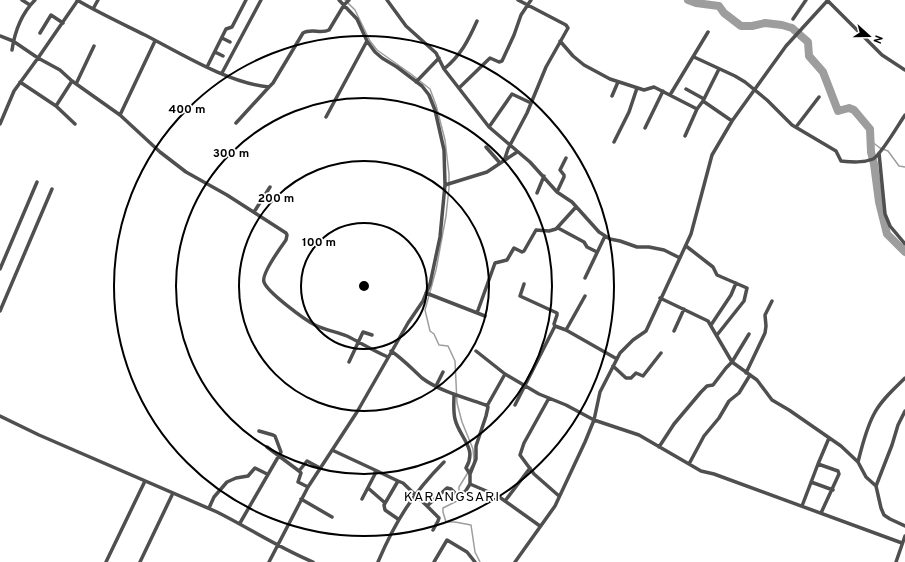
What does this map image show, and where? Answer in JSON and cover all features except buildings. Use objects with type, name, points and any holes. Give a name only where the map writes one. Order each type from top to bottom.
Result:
[{"type":"street","points":[[22,0],[30,5]]},
{"type":"street","points":[[12,50],[15,32],[30,5],[35,0]]},
{"type":"street","points":[[0,124],[12,95],[20,82],[63,23],[77,0],[93,10],[207,67],[257,86],[269,87]]},
{"type":"street","points":[[93,10],[98,0]]},
{"type":"street","points":[[207,67],[226,29],[232,27],[246,0]]},
{"type":"street","points":[[222,73],[261,0]]},
{"type":"street","points":[[269,562],[308,487],[357,412],[408,323],[429,294],[448,184],[444,150],[435,110],[427,91],[418,80],[378,55],[367,41],[357,19],[346,2],[339,0]]},
{"type":"street","points":[[504,161],[546,67],[568,28],[566,25],[518,0]]},
{"type":"street","points":[[459,88],[490,58],[499,62],[502,61],[521,15],[531,0]]},
{"type":"street","points":[[793,19],[806,0]]},
{"type":"street","points":[[515,562],[555,506],[560,496],[594,420],[600,392],[612,366],[620,353],[633,340],[646,331],[695,224],[712,155],[732,121],[786,46],[828,0],[882,55],[905,70]]},
{"type":"street","points":[[389,1],[406,26],[433,49],[444,69],[489,127],[530,162],[557,192],[572,202],[599,232],[605,236],[637,247],[649,247],[664,250],[680,258]]},
{"type":"street","points":[[236,123],[273,83],[291,56],[303,33],[307,31],[323,32],[329,30],[346,2]]},
{"type":"street","points":[[40,33],[51,15],[63,23]]},
{"type":"street","points":[[444,69],[463,49],[476,21]]},
{"type":"street","points":[[670,95],[708,32]]},
{"type":"street","points":[[0,36],[14,41],[38,58],[60,70],[72,81],[120,115],[160,152],[186,172],[254,212],[286,233],[286,240],[270,265],[264,278],[263,281],[265,285],[291,309],[311,323],[345,336],[388,357]]},
{"type":"street","points":[[222,38],[230,42]]},
{"type":"street","points":[[120,115],[155,41]]},
{"type":"street","points":[[326,116],[367,41]]},
{"type":"street","points":[[560,41],[573,56],[610,79],[644,90],[652,87],[698,109]]},
{"type":"street","points":[[76,84],[94,46]]},
{"type":"street","points":[[215,52],[223,56]]},
{"type":"street","points":[[694,57],[735,76],[755,90],[796,127],[836,151],[841,161],[859,162],[873,159],[885,146],[905,115]]},
{"type":"street","points":[[418,80],[439,58]]},
{"type":"street","points":[[685,136],[720,69]]},
{"type":"street","points":[[56,106],[72,81]]},
{"type":"street","points":[[20,82],[56,106],[75,124]]},
{"type":"street","points":[[612,96],[618,82]]},
{"type":"street","points":[[614,142],[629,112],[637,88]]},
{"type":"street","points":[[686,89],[704,100],[732,121]]},
{"type":"street","points":[[645,128],[663,91]]},
{"type":"street","points":[[489,127],[512,94],[531,103]]},
{"type":"street","points":[[796,127],[819,97]]},
{"type":"street","points":[[486,147],[500,163]]},
{"type":"street","points":[[448,184],[487,172],[517,152]]},
{"type":"street","points":[[879,152],[885,214],[890,226],[905,244]]},
{"type":"street","points":[[557,192],[564,177],[560,170],[566,158]]},
{"type":"street","points":[[536,193],[544,176]]},
{"type":"street","points":[[0,269],[37,182]]},
{"type":"street","points":[[254,212],[270,187]]},
{"type":"street","points":[[0,312],[52,189]]},
{"type":"street","points":[[478,313],[495,262],[507,260],[514,248],[523,252],[536,230],[558,228],[576,206]]},
{"type":"street","points":[[558,228],[584,242],[587,247],[597,252]]},
{"type":"street","points":[[585,278],[605,236]]},
{"type":"street","points":[[686,246],[713,267],[716,275],[748,288],[744,301],[717,335]]},
{"type":"street","points":[[711,325],[736,283]]},
{"type":"street","points":[[515,405],[555,326],[554,324],[557,315],[557,313],[520,296],[524,284]]},
{"type":"street","points":[[429,294],[485,316]]},
{"type":"street","points":[[566,330],[585,296]]},
{"type":"street","points":[[660,298],[703,317],[711,325],[732,362],[757,380],[772,400],[841,446],[858,462],[866,477],[876,486]]},
{"type":"street","points":[[689,464],[704,436],[719,418],[729,401],[739,393],[765,333],[765,315],[772,302]]},
{"type":"street","points":[[674,332],[684,308]]},
{"type":"street","points":[[555,326],[566,330],[617,359]]},
{"type":"street","points":[[349,362],[363,332],[372,335]]},
{"type":"street","points":[[659,446],[674,424],[706,386],[713,385],[732,362],[749,334]]},
{"type":"street","points":[[391,351],[404,360],[422,378],[436,386],[487,406]]},
{"type":"street","points":[[476,352],[505,374],[524,385],[594,420],[634,433],[701,471],[714,474],[902,543]]},
{"type":"street","points":[[612,366],[626,378],[631,378],[636,373],[643,376],[661,353]]},
{"type":"street","points":[[436,386],[443,372]]},
{"type":"street","points":[[426,506],[449,488],[456,494],[467,491],[470,484],[469,472],[466,468],[474,458],[476,446],[488,411],[487,406],[505,374]]},
{"type":"street","points":[[858,462],[866,432],[874,412],[888,394],[905,378]]},
{"type":"street","points":[[455,394],[455,420],[474,458]]},
{"type":"street","points":[[549,398],[537,417],[520,451],[520,455],[534,474],[560,496]]},
{"type":"street","points":[[905,411],[898,425],[876,486],[884,515],[905,526]]},
{"type":"street","points":[[0,416],[209,508],[240,523],[311,562]]},
{"type":"street","points":[[240,523],[281,452],[273,434],[259,431]]},
{"type":"street","points":[[802,506],[829,438]]},
{"type":"street","points":[[267,447],[299,470],[301,473],[298,482],[308,487]]},
{"type":"street","points":[[332,450],[403,483],[439,518],[433,530]]},
{"type":"street","points":[[299,470],[306,461],[320,468]]},
{"type":"street","points":[[378,562],[398,519],[414,494],[444,462]]},
{"type":"street","points":[[818,464],[838,472],[839,475],[821,513]]},
{"type":"street","points":[[209,508],[214,497],[230,480],[248,476],[255,468],[268,474]]},
{"type":"street","points":[[505,501],[530,468]]},
{"type":"street","points":[[362,499],[375,474],[375,470]]},
{"type":"street","points":[[106,562],[145,481]]},
{"type":"street","points":[[398,481],[384,502],[385,510],[398,519]]},
{"type":"street","points":[[811,482],[833,490]]},
{"type":"street","points":[[470,484],[495,494],[540,526]]},
{"type":"street","points":[[368,488],[384,502]]},
{"type":"street","points":[[140,562],[173,493]]},
{"type":"street","points":[[301,499],[332,516]]},
{"type":"street","points":[[896,562],[905,536]]},
{"type":"street","points":[[434,562],[447,540],[467,552],[475,562]]},
{"type":"waterway","points":[[345,0],[355,10],[370,41],[377,50],[430,89],[436,105],[445,140],[449,188],[446,216],[436,270],[425,310],[430,331],[434,334],[439,345],[448,346],[455,361],[457,403],[462,422],[473,449],[474,461]]},
{"type":"waterway","points":[[688,0],[696,3],[719,6],[724,13],[741,26],[752,26],[765,23],[792,28],[808,42],[809,56],[823,72],[838,111],[849,108],[854,110],[870,129],[871,152],[879,202],[887,234],[905,252]]},
{"type":"waterway","points":[[871,141],[880,148],[888,151],[899,166],[905,167]]},
{"type":"waterway","points":[[472,466],[459,487],[459,500],[443,508],[443,512],[446,522],[471,525],[475,552],[480,562]]},
{"type":"district","name":"KARANGSARI","points":[[452,497]]}]
